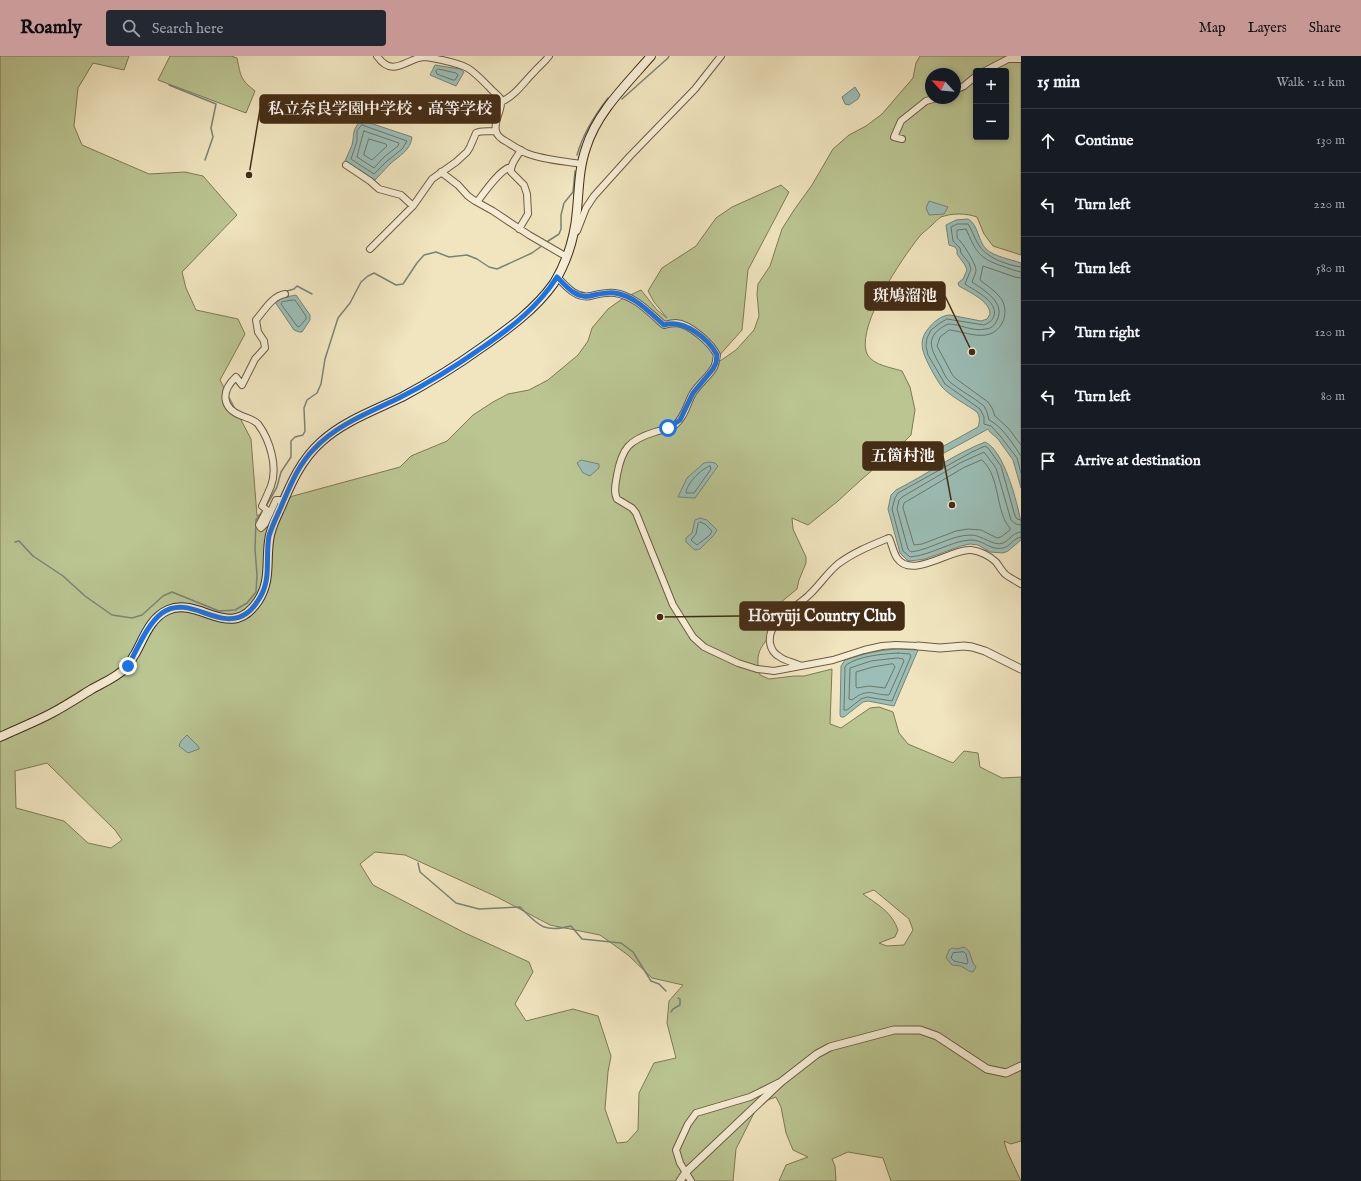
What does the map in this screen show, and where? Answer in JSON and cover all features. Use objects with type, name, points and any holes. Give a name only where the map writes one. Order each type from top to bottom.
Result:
[{"type":"main road","points":[[0,737],[52,713],[114,677],[128,666],[147,631],[162,613],[173,608],[184,607],[195,609],[224,619],[240,617],[247,614],[258,602],[267,582],[269,538],[272,527],[302,463],[321,441],[348,423],[432,381],[456,366],[502,334],[532,310],[543,297],[557,277],[567,257],[573,239],[582,164],[588,140],[600,118],[610,104],[651,56]]},
{"type":"street","points":[[501,102],[511,98],[549,56]]},
{"type":"street","points":[[573,239],[586,208],[594,196],[630,156],[695,89],[721,56]]},
{"type":"street","points":[[378,57],[388,65],[396,67],[423,57],[463,65],[478,75],[498,95],[501,102],[495,124],[496,131],[500,137],[532,155],[582,164]]},
{"type":"street","points":[[991,68],[1008,59],[1021,59]]},
{"type":"street","points":[[961,87],[973,78]]},
{"type":"street","points":[[902,139],[894,137],[901,121],[925,102]]},
{"type":"street","points":[[370,249],[414,206],[432,179],[467,152],[476,133],[481,131],[489,133],[496,131]]},
{"type":"street","points":[[519,229],[528,214],[528,194],[524,185],[511,172],[511,167],[521,150]]},
{"type":"street","points":[[346,165],[380,189],[401,195],[414,206]]},
{"type":"street","points":[[477,202],[502,172],[511,167]]},
{"type":"street","points":[[441,172],[458,185],[468,196],[519,229],[567,257]]},
{"type":"street","points":[[557,277],[572,291],[583,296],[588,297],[608,293],[620,294],[632,299],[664,325],[676,323],[684,325],[704,339],[715,350],[717,355],[716,363],[693,393],[680,420],[668,428],[644,435],[628,445],[619,464],[615,495],[620,502],[632,508],[636,513],[672,605],[688,630],[698,642],[704,647],[732,660],[757,669],[774,671],[832,660],[882,646],[896,645],[928,648],[972,647],[985,651],[1021,669]]},
{"type":"street","points":[[284,500],[276,500],[265,524],[260,528],[259,525],[271,485],[273,467],[270,449],[257,424],[231,409],[225,399],[225,394],[229,384],[236,377],[242,385],[255,359],[265,348],[264,341],[258,332],[256,320],[272,301],[285,294]]},
{"type":"street","points":[[801,665],[781,658],[775,654],[771,648],[770,640],[777,622],[810,595],[838,565],[861,550],[890,538],[895,556],[902,563],[908,565],[922,565],[940,560],[956,553],[972,550],[992,559],[1007,575],[1021,584]]},
{"type":"street","points":[[680,1181],[686,1172],[781,1082],[817,1054],[830,1047],[894,1030],[920,1030],[937,1036],[987,1069],[1006,1073],[1021,1066]]},
{"type":"street","points":[[691,1181],[680,1163],[676,1150],[688,1124],[696,1113],[750,1097],[781,1082]]},
{"type":"green space","points":[[0,56],[129,56],[124,70],[93,63],[78,88],[74,126],[82,145],[149,174],[185,172],[203,176],[237,215],[182,272],[186,288],[196,310],[238,319],[245,334],[220,380],[251,439],[257,516],[293,496],[400,467],[411,456],[447,441],[473,415],[493,402],[508,394],[529,390],[548,380],[578,355],[588,341],[592,328],[608,309],[622,299],[641,290],[657,310],[667,318],[654,302],[648,291],[662,268],[696,246],[716,218],[732,207],[781,185],[789,192],[748,270],[742,330],[717,358],[720,361],[736,350],[754,330],[759,316],[757,294],[758,284],[770,266],[782,229],[812,185],[833,149],[849,135],[866,126],[882,114],[913,78],[916,63],[920,56],[1021,56],[1021,255],[993,246],[984,234],[977,217],[964,214],[954,214],[941,217],[920,236],[902,260],[875,308],[869,324],[866,339],[866,351],[868,356],[876,362],[886,367],[902,371],[910,387],[915,410],[911,435],[838,501],[808,525],[792,518],[793,529],[806,557],[806,563],[797,589],[780,603],[775,620],[769,629],[769,637],[762,646],[758,655],[758,664],[760,675],[769,679],[804,676],[832,669],[830,724],[841,728],[870,708],[879,707],[893,712],[899,733],[908,744],[953,763],[964,751],[978,753],[980,767],[1002,778],[1021,777],[1021,1141],[1011,1144],[1004,1141],[1021,1181],[891,1181],[883,1158],[848,1152],[832,1159],[835,1166],[836,1181],[779,1181],[786,1165],[808,1157],[793,1150],[786,1133],[781,1107],[776,1097],[759,1103],[736,1149],[733,1181],[0,1181]],"holes":[[[47,763],[115,830],[122,840],[111,848],[88,843],[64,821],[16,808],[15,771]],[[375,852],[405,855],[497,897],[550,925],[600,935],[628,955],[652,978],[683,985],[669,1001],[667,1023],[676,1058],[654,1063],[639,1093],[638,1130],[627,1142],[617,1143],[605,1109],[611,1056],[598,1016],[573,1009],[526,1021],[515,1004],[533,972],[529,962],[465,933],[373,885],[360,864]],[[874,890],[909,919],[913,930],[904,945],[887,946],[879,943],[895,937],[898,930],[892,918],[879,905],[863,894]]]},
{"type":"green space","points":[[170,56],[231,56],[237,58],[242,77],[255,91],[246,113],[158,80]]},
{"type":"water","points":[[435,65],[460,69],[464,72],[456,86],[430,75]]},
{"type":"water","points":[[855,87],[860,95],[858,99],[849,105],[845,104],[842,97]]},
{"type":"water","points":[[361,120],[412,137],[407,149],[375,180],[345,161],[352,145],[355,130]]},
{"type":"water","points":[[929,201],[948,207],[944,214],[929,215],[926,208]]},
{"type":"water","points":[[968,219],[974,225],[983,246],[986,249],[998,256],[1021,263],[1021,488],[1013,460],[998,439],[988,429],[933,459],[932,456],[942,447],[978,427],[979,423],[977,412],[949,394],[941,385],[932,371],[922,345],[924,334],[928,329],[935,321],[947,315],[981,321],[987,319],[990,314],[987,305],[983,301],[959,286],[958,283],[963,279],[967,270],[957,254],[955,247],[949,245],[946,225],[956,220]]},
{"type":"water","points":[[296,295],[310,315],[310,320],[302,332],[294,330],[275,302],[281,298]]},
{"type":"water","points":[[985,442],[992,447],[998,455],[1009,478],[1021,522],[1021,540],[1008,551],[1003,553],[990,552],[978,545],[970,544],[925,559],[907,560],[900,553],[888,509],[891,495],[896,490]]},
{"type":"water","points":[[581,460],[599,464],[599,468],[590,476],[583,473],[577,463]]},
{"type":"water","points":[[704,463],[715,463],[718,466],[695,498],[678,497],[687,478]]},
{"type":"water","points":[[700,518],[707,520],[717,530],[700,549],[695,550],[686,542],[686,538],[692,533],[695,520]]},
{"type":"water","points":[[884,650],[918,650],[894,706],[868,701],[863,702],[844,717],[841,717],[841,666],[845,660]]},
{"type":"water","points":[[187,735],[199,747],[199,749],[188,753],[179,746],[181,741]]},
{"type":"water","points":[[964,947],[969,951],[976,967],[973,972],[961,966],[952,965],[946,958],[949,950],[952,948],[957,949]]},
{"type":"waterway","points":[[622,99],[669,56]]},
{"type":"waterway","points":[[169,85],[216,104],[211,128],[213,137],[205,160]]},
{"type":"waterway","points":[[577,155],[582,140],[590,125],[608,98]]},
{"type":"waterway","points":[[545,243],[559,234],[564,203],[573,192],[575,171]]},
{"type":"waterway","points":[[266,506],[277,487],[281,472],[291,457],[291,441],[295,437],[303,435],[305,431],[304,408],[307,400],[317,393],[321,384],[325,359],[338,318],[350,303],[361,282],[374,273],[396,285],[403,284],[424,255],[436,252],[449,257],[467,255],[477,259],[489,267],[497,269],[532,253],[543,245]]},
{"type":"waterway","points":[[288,297],[287,291],[294,289],[297,286],[312,294]]},
{"type":"waterway","points":[[15,542],[19,541],[33,556],[63,576],[85,596],[112,615],[132,618],[142,615],[163,596],[172,592],[219,611],[235,610],[247,603],[256,592],[256,520],[264,509]]},
{"type":"waterway","points":[[418,863],[420,872],[456,903],[479,909],[520,907],[532,919],[542,926],[554,929],[571,926],[582,939],[621,943],[633,952],[651,981],[659,984],[666,991]]},
{"type":"waterway","points":[[671,1012],[680,1005],[680,999],[678,998]]},
{"type":"place","name":"私立奈良学園中学校・高等学校","points":[[249,175]]},
{"type":"place","name":"斑鳩溜池","points":[[972,352]]},
{"type":"place","name":"五箇村池","points":[[952,505]]},
{"type":"place","name":"Hōryūji Country Club","points":[[660,617]]},
{"type":"route","points":[[128,666],[154,621],[162,613],[173,608],[184,607],[195,609],[224,619],[231,619],[247,614],[258,602],[267,582],[269,538],[272,527],[298,470],[314,448],[329,435],[348,423],[432,381],[502,334],[532,310],[557,277],[576,294],[588,297],[615,293],[632,299],[664,325],[676,323],[684,325],[711,344],[717,355],[716,363],[713,369],[693,393],[680,420],[668,428]]}]
